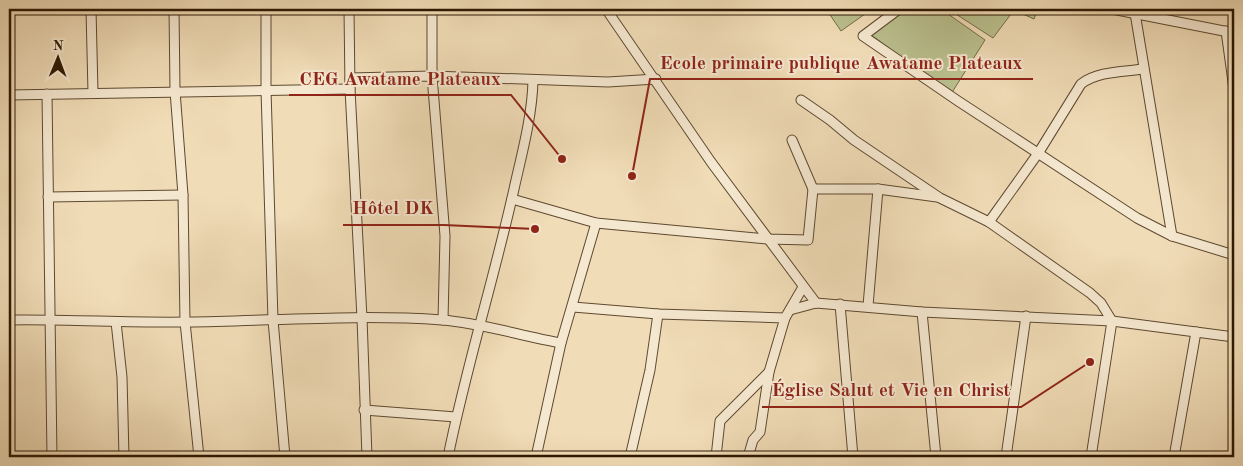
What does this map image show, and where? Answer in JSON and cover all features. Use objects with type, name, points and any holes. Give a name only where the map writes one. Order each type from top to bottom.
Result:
[{"type":"street","points":[[91,9],[93,93]]},
{"type":"street","points":[[174,9],[175,91],[183,195],[185,322],[199,457]]},
{"type":"street","points":[[266,9],[266,90],[273,320],[285,457]]},
{"type":"street","points":[[349,9],[350,89],[367,457]]},
{"type":"street","points":[[432,9],[432,76],[445,226],[442,320]]},
{"type":"street","points":[[606,9],[656,79],[711,162],[802,287],[816,303]]},
{"type":"street","points":[[899,9],[863,36],[944,92],[1039,152],[1137,218],[1172,236],[1234,255]]},
{"type":"street","points":[[1112,9],[1230,32],[1234,89]]},
{"type":"street","points":[[1134,13],[1172,236]]},
{"type":"street","points":[[989,222],[1039,152],[1081,84],[1089,78],[1099,75],[1144,69]]},
{"type":"street","points":[[350,78],[432,76],[533,81],[608,82],[656,79]]},
{"type":"street","points":[[448,457],[456,417],[482,326],[512,199],[532,103],[533,81]]},
{"type":"street","points":[[9,95],[350,89]]},
{"type":"street","points":[[47,94],[52,457]]},
{"type":"street","points":[[801,100],[830,120],[854,140],[940,198],[989,222],[1090,293],[1101,303],[1112,321],[1091,457]]},
{"type":"street","points":[[512,199],[596,222],[767,239],[808,240],[813,189],[792,140]]},
{"type":"street","points":[[813,189],[878,190],[940,198]]},
{"type":"street","points":[[868,306],[878,190]]},
{"type":"street","points":[[48,197],[183,195]]},
{"type":"street","points":[[536,457],[561,343],[573,307],[596,222]]},
{"type":"street","points":[[748,457],[753,440],[760,432],[769,372],[788,314],[802,287]]},
{"type":"street","points":[[573,307],[658,314],[788,314],[816,303],[840,304],[922,312],[1112,321],[1234,337]]},
{"type":"street","points":[[840,304],[853,457]]},
{"type":"street","points":[[922,312],[936,457]]},
{"type":"street","points":[[630,457],[650,370],[658,314]]},
{"type":"street","points":[[1006,457],[1026,316]]},
{"type":"street","points":[[9,320],[50,319],[116,322],[362,318],[442,320],[482,326],[524,337],[561,343]]},
{"type":"street","points":[[116,322],[122,377],[124,457]]},
{"type":"street","points":[[1174,457],[1196,332]]},
{"type":"street","points":[[716,457],[720,420],[769,372]]},
{"type":"street","points":[[364,410],[456,417]]},
{"type":"green space","points":[[826,9],[872,9],[841,31]]},
{"type":"green space","points":[[905,9],[941,9],[985,40],[951,94],[870,34]]},
{"type":"green space","points":[[948,9],[1038,9],[1034,19],[1014,10],[993,38]]},
{"type":"place","name":"CEG Awatame Plateaux","points":[[562,159]]},
{"type":"place","name":"Ecole primaire publique Awatame Plateaux","points":[[632,176]]},
{"type":"place","name":"Hôtel DK","points":[[535,229]]},
{"type":"place","name":"Église Salut et Vie en Christ","points":[[1090,362]]}]
